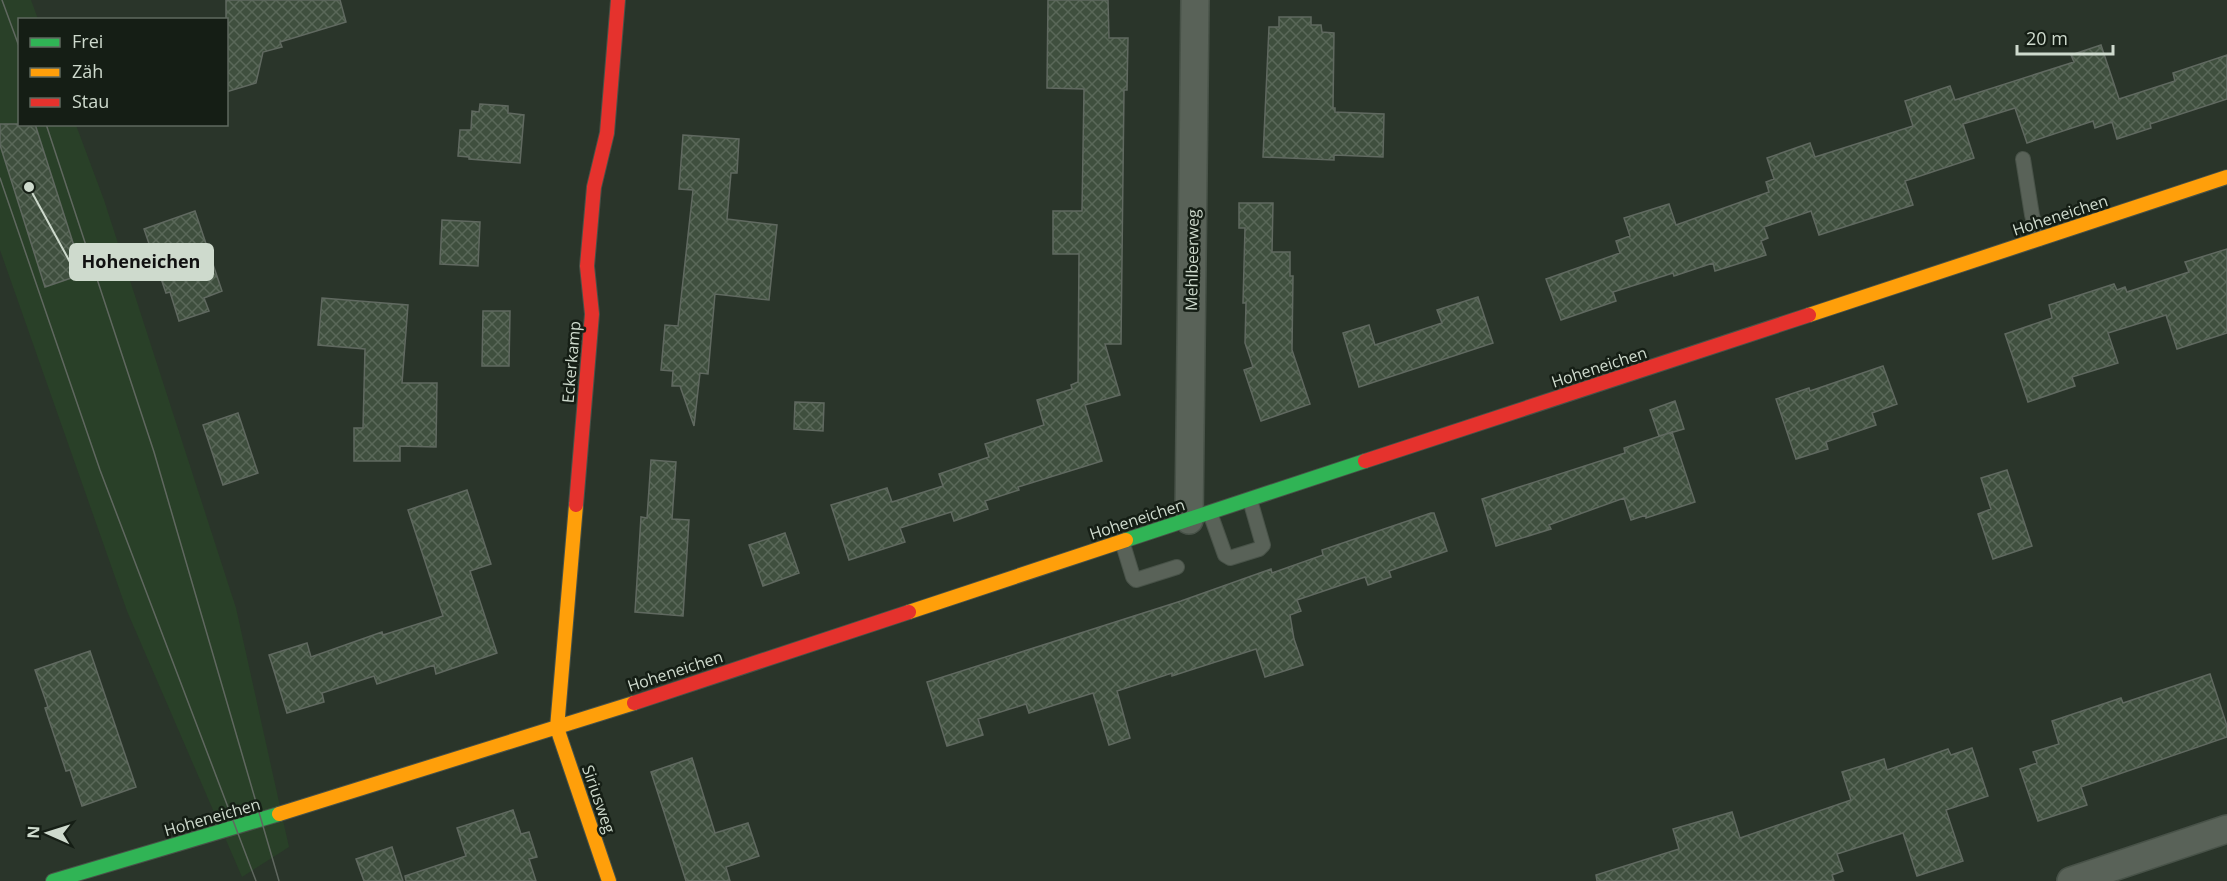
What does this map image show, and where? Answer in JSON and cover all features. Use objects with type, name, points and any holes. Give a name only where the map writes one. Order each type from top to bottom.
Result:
[{"type":"street","name":"Eckerkamp","points":[[557,728],[592,314],[587,266],[594,187],[607,134],[618,0]]},
{"type":"street","name":"Mehlbeerweg","points":[[1195,0],[1199,516]]},
{"type":"street","name":"Hoheneichen","points":[[53,881],[295,810],[557,728],[2227,177]]},
{"type":"street","name":"Siriusweg","points":[[557,728],[609,881]]},
{"type":"street","points":[[2071,881],[2227,829]]},
{"type":"lane","points":[[2023,159],[2032,215],[2039,239]]},
{"type":"lane","points":[[1199,516],[1225,555],[1230,558],[1259,549],[1263,545],[1262,538],[1250,500]]},
{"type":"lane","points":[[1122,542],[1136,580],[1178,567]]},
{"type":"shaded area","points":[[0,0],[31,0],[38,18],[18,18],[18,126],[76,126],[104,200],[236,608],[289,847],[242,877],[127,611],[0,250]]},
{"type":"building","points":[[226,0],[340,0],[346,22],[280,42],[282,47],[263,52],[256,83],[228,91],[228,18],[226,18]]},
{"type":"building","points":[[1048,0],[1108,0],[1109,38],[1128,38],[1127,90],[1124,90],[1121,344],[1105,344],[1120,395],[1085,405],[1102,461],[1018,487],[1019,490],[985,501],[988,509],[954,521],[951,512],[900,528],[905,542],[849,560],[831,505],[887,488],[892,502],[943,486],[939,474],[989,457],[985,444],[1044,425],[1037,400],[1072,389],[1071,385],[1078,382],[1079,254],[1053,254],[1053,211],[1082,211],[1084,89],[1047,88]]},
{"type":"building","points":[[1279,17],[1311,17],[1311,25],[1321,25],[1322,32],[1334,33],[1333,108],[1335,112],[1384,114],[1383,157],[1334,155],[1334,160],[1263,157],[1269,27],[1279,27]]},
{"type":"building","points":[[2101,45],[2119,99],[2175,81],[2173,73],[2227,55],[2227,99],[2150,124],[2151,128],[2117,139],[2112,122],[2095,128],[2093,121],[2027,143],[2015,108],[1963,124],[1974,158],[1905,181],[1913,205],[1819,235],[1811,211],[1764,227],[1768,238],[1761,241],[1766,255],[1715,271],[1713,263],[1613,292],[1616,301],[1561,320],[1546,279],[1620,253],[1616,241],[1630,236],[1624,218],[1669,204],[1676,225],[1769,192],[1766,182],[1774,179],[1767,158],[1810,143],[1815,157],[1913,126],[1905,101],[1950,86],[1955,100],[2074,62],[2071,55]]},
{"type":"building","points":[[480,104],[508,106],[508,113],[524,115],[520,163],[458,156],[460,130],[471,130],[472,111],[479,112]]},
{"type":"building","points":[[0,124],[36,126],[83,274],[45,287],[0,145]]},
{"type":"building","points":[[683,135],[739,139],[737,173],[731,173],[727,219],[777,225],[769,300],[715,294],[708,374],[700,373],[694,426],[680,386],[672,386],[673,371],[661,370],[665,325],[678,326],[693,190],[679,189]]},
{"type":"building","points":[[1239,203],[1273,203],[1272,252],[1290,252],[1290,276],[1293,276],[1292,350],[1310,404],[1261,421],[1244,370],[1253,367],[1245,343],[1246,303],[1243,303],[1245,228],[1239,228]]},
{"type":"building","points":[[195,211],[222,291],[204,298],[209,311],[179,321],[170,292],[166,293],[144,229]]},
{"type":"building","points":[[442,220],[480,222],[478,266],[440,264]]},
{"type":"building","points":[[2227,249],[2227,333],[2177,349],[2166,315],[2108,333],[2118,363],[2072,377],[2075,386],[2028,402],[2005,334],[2052,318],[2049,305],[2114,284],[2117,290],[2125,287],[2127,292],[2189,272],[2185,262]]},
{"type":"building","points":[[1478,297],[1493,343],[1359,387],[1343,333],[1369,325],[1375,345],[1442,323],[1437,310]]},
{"type":"building","points":[[322,298],[408,305],[402,383],[437,383],[436,447],[400,446],[400,461],[354,461],[354,428],[363,428],[365,349],[318,345]]},
{"type":"building","points":[[483,311],[510,311],[509,366],[482,366]]},
{"type":"building","points":[[1883,366],[1897,404],[1872,413],[1876,425],[1826,442],[1828,449],[1796,459],[1776,399],[1809,388],[1810,391]]},
{"type":"building","points":[[1675,401],[1684,429],[1659,436],[1650,410]]},
{"type":"building","points":[[795,402],[824,403],[823,431],[794,429]]},
{"type":"building","points":[[238,413],[258,473],[223,485],[203,425]]},
{"type":"building","points":[[1672,432],[1695,502],[1646,518],[1646,515],[1631,520],[1624,498],[1549,525],[1551,529],[1496,546],[1482,499],[1625,453],[1624,448]]},
{"type":"building","points":[[651,460],[676,462],[672,519],[689,520],[683,616],[635,612],[641,517],[647,518]]},
{"type":"building","points":[[2007,470],[2032,546],[1993,559],[1978,514],[1991,509],[1981,478]]},
{"type":"building","points":[[467,490],[491,564],[470,571],[497,653],[436,674],[434,665],[377,684],[374,676],[322,693],[324,702],[287,713],[269,655],[307,643],[311,657],[382,632],[383,635],[443,616],[408,510]]},
{"type":"building","points":[[1434,513],[1447,551],[1389,571],[1391,577],[1368,585],[1365,577],[1297,600],[1301,611],[1290,615],[1294,639],[1303,665],[1265,677],[1256,649],[1117,691],[1130,738],[1109,745],[1093,693],[1029,713],[1026,704],[978,719],[983,735],[947,746],[927,682],[1181,601],[1271,569],[1272,573],[1323,555],[1322,550]]},
{"type":"building","points":[[785,533],[799,573],[763,586],[749,545]]},
{"type":"building","points":[[90,651],[136,787],[82,806],[70,770],[66,771],[35,670]]},
{"type":"building","points":[[2210,674],[2227,726],[2227,737],[2081,787],[2087,805],[2038,821],[2020,769],[2037,763],[2033,752],[2059,744],[2052,721],[2121,698],[2123,703]]},
{"type":"building","points":[[1972,748],[1988,796],[1946,810],[1963,861],[1917,876],[1903,833],[1837,854],[1843,871],[1832,875],[1834,881],[1597,881],[1596,875],[1679,849],[1673,829],[1732,812],[1740,838],[1851,800],[1842,772],[1884,759],[1887,770],[1948,749],[1951,755]]},
{"type":"building","points":[[692,758],[715,833],[748,823],[759,856],[726,867],[730,881],[686,881],[651,772]]},
{"type":"building","points":[[513,810],[521,834],[529,832],[537,857],[529,859],[536,881],[406,881],[405,876],[466,856],[457,828]]},
{"type":"building","points":[[392,847],[403,881],[364,881],[356,859]]},
{"type":"tram line","points":[[2,0],[18,44]]},
{"type":"tram line","points":[[47,126],[154,452],[279,881]]},
{"type":"tram line","points":[[0,178],[100,470],[256,881]]},
{"type":"traffic: fast","points":[[1126,540],[1365,461]]},
{"type":"traffic: fast","points":[[53,881],[279,814]]},
{"type":"traffic: slow","points":[[1809,315],[2227,177]]},
{"type":"traffic: slow","points":[[576,505],[557,728],[609,881]]},
{"type":"traffic: slow","points":[[909,612],[1126,540]]},
{"type":"traffic: slow","points":[[279,814],[634,703]]},
{"type":"traffic: jam","points":[[576,505],[592,314],[587,266],[594,187],[607,133],[618,0]]},
{"type":"traffic: jam","points":[[1365,461],[1809,315]]},
{"type":"traffic: jam","points":[[634,703],[909,612]]},
{"type":"place","name":"Hoheneichen","points":[[29,187]]}]
